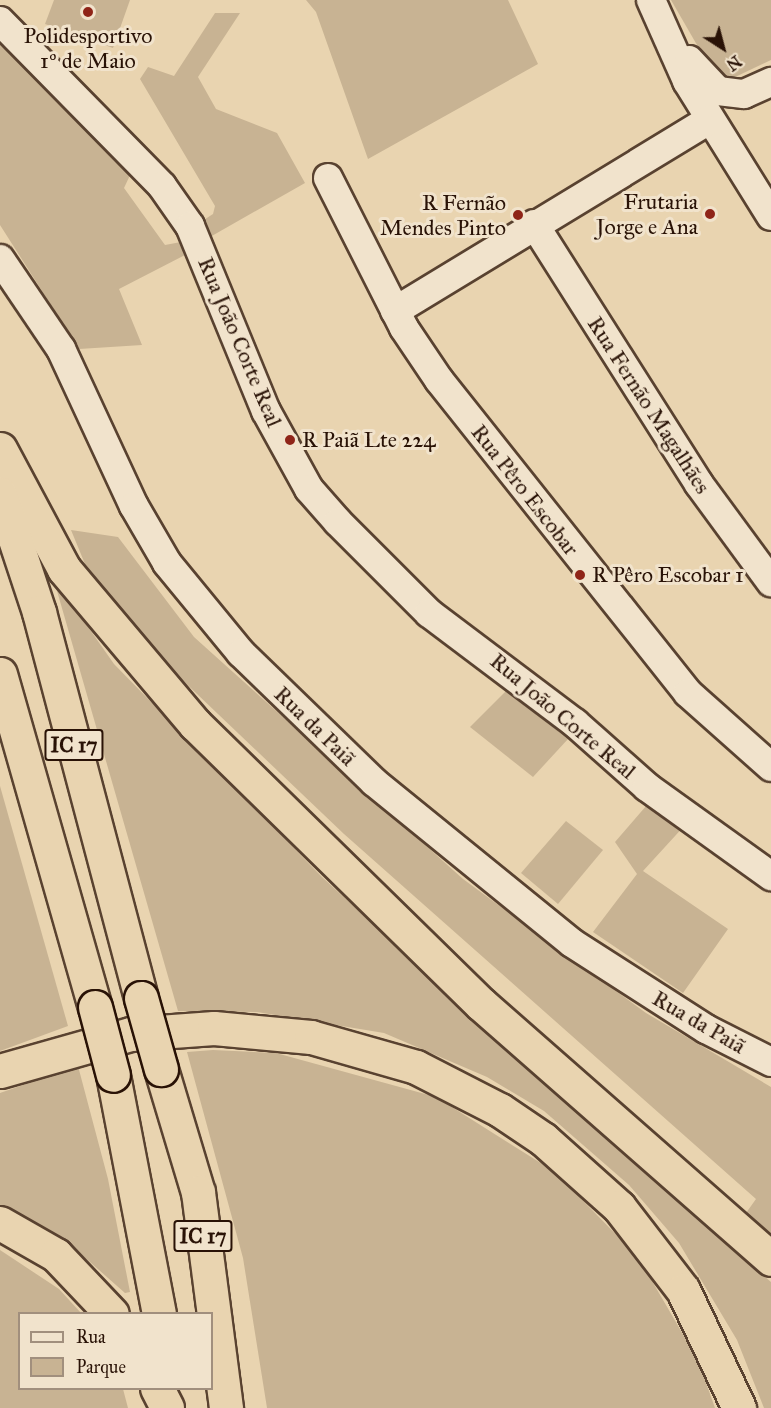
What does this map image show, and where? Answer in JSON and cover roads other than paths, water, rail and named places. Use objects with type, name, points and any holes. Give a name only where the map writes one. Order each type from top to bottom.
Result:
[{"type":"highway","points":[[0,449],[64,569],[195,724],[480,1005],[771,1259]]},
{"type":"highway","name":"IC 17","points":[[0,494],[39,612],[141,998],[198,1192],[226,1408]]},
{"type":"highway","name":"IC 17","points":[[0,674],[113,1075],[159,1312]]},
{"type":"highway","points":[[0,1071],[131,1034],[214,1028],[311,1037],[416,1067],[500,1110],[543,1139],[619,1207],[683,1290],[738,1404]]},
{"type":"highway","points":[[0,1223],[57,1255],[110,1312]]},
{"type":"highway","points":[[158,1390],[167,1408]]},
{"type":"highway","points":[[171,1390],[174,1408]]},
{"type":"street","points":[[655,8],[708,85],[731,95],[771,82]]},
{"type":"street","points":[[655,8],[709,120],[771,216]]},
{"type":"street","name":"Rua João Corte Real","points":[[0,21],[135,154],[190,226],[266,411],[309,489],[338,522],[429,613],[575,723],[647,787],[771,876]]},
{"type":"street","points":[[395,311],[534,224],[709,120]]},
{"type":"street","name":"Rua Pêro Escobar","points":[[328,178],[395,311],[439,380],[614,605],[688,693],[771,767]]},
{"type":"street","name":"Rua Fernão Magalhães","points":[[534,224],[699,484],[771,582]]},
{"type":"street","name":"Rua da Paiã","points":[[0,259],[61,349],[134,506],[167,563],[241,653],[374,782],[572,943],[706,1029],[771,1062]]},
{"type":"place","name":"Polidesportivo 1º de Maio","points":[[88,12]]},
{"type":"place","name":"Frutaria Jorge e Ana","points":[[710,214]]},
{"type":"place","name":"R Fernão Mendes Pinto","points":[[518,215]]},
{"type":"place","name":"R Paiã Lte 224","points":[[290,440]]},
{"type":"place","name":"R Pêro Escobar 1","points":[[580,575]]}]
